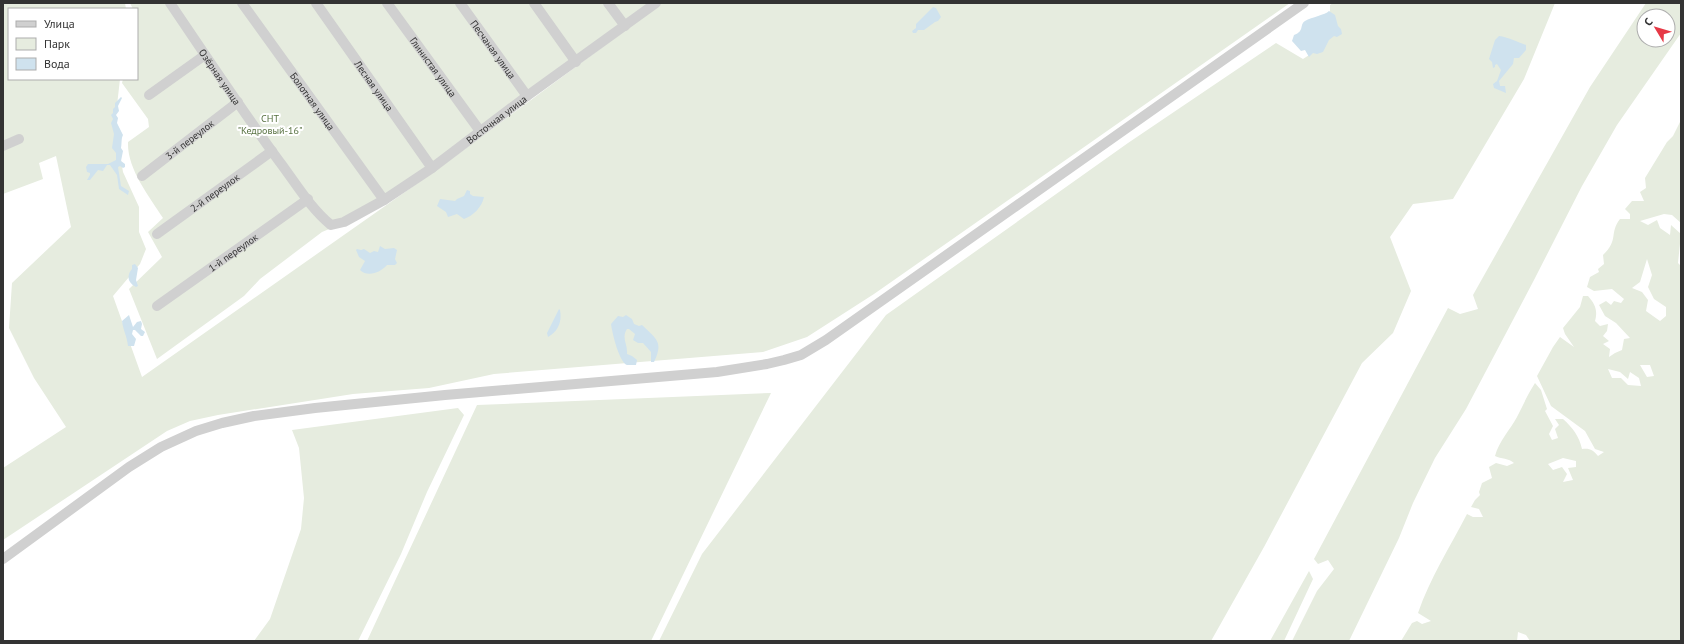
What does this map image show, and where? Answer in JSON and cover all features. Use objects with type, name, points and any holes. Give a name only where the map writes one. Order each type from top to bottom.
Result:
[{"type":"street","name":"Озёрная улица","points":[[170,3],[272,151],[308,199],[324,219],[331,225]]},
{"type":"street","name":"Болотная улица","points":[[242,3],[384,200]]},
{"type":"street","name":"Лесная улица","points":[[316,3],[432,168]]},
{"type":"street","name":"Глинистая улица","points":[[387,3],[480,131]]},
{"type":"street","name":"Песчаная улица","points":[[460,3],[527,96]]},
{"type":"street","points":[[534,3],[576,62]]},
{"type":"street","points":[[608,3],[625,26]]},
{"type":"street","name":"Восточная улица","points":[[331,225],[344,222],[384,200],[432,168],[527,96],[656,3]]},
{"type":"street","points":[[3,559],[129,467],[161,447],[196,431],[222,423],[254,416],[315,408],[717,372],[767,364],[801,355],[826,340],[1304,3]]},
{"type":"street","points":[[149,95],[205,55]]},
{"type":"street","name":"3-й переулок","points":[[142,176],[238,102]]},
{"type":"street","points":[[3,146],[19,139]]},
{"type":"street","name":"2-й переулок","points":[[157,234],[272,151]]},
{"type":"street","name":"1-й переулок","points":[[157,306],[308,199]]},
{"type":"green space","points":[[3,3],[125,3],[126,8],[8,8],[8,80],[120,80],[115,123],[123,172],[139,207],[139,232],[146,249],[140,264],[113,296],[142,377],[442,166],[662,3],[1290,3],[874,294],[807,337],[763,352],[494,374],[429,388],[353,394],[218,415],[190,421],[167,431],[3,540],[3,468],[66,427],[34,378],[9,328],[12,283],[71,227],[56,156],[39,163],[43,179],[3,194]]},
{"type":"green space","name":"СНТ \"Кедровый-16\"","points":[[130,3],[660,3],[377,209],[322,232],[260,279],[244,296],[157,359],[129,289],[162,257],[148,232],[163,218],[140,182],[131,162],[129,152],[128,142],[149,127],[148,119],[122,83],[123,80],[138,80],[138,8],[132,8]]},
{"type":"green space","points":[[1333,3],[1555,3],[1524,79],[1453,199],[1413,204],[1390,237],[1411,291],[1393,333],[1362,363],[1264,547],[1211,641],[659,641],[702,554],[886,315],[1128,143],[1276,43],[1303,59],[1312,53],[1319,48],[1327,37],[1330,24],[1330,5]]},
{"type":"green space","points":[[1646,3],[1681,3],[1681,33],[1676,40],[1676,8],[1643,8]]},
{"type":"green space","points":[[1636,18],[1636,48],[1671,48],[1617,125],[1582,186],[1466,409],[1435,458],[1413,503],[1399,538],[1349,641],[1292,641],[1317,591],[1334,569],[1328,560],[1318,564],[1314,559],[1448,308],[1460,314],[1478,309],[1473,295],[1590,87]]},
{"type":"green space","points":[[1681,120],[1681,223],[1672,215],[1664,214],[1640,221],[1648,225],[1657,220],[1660,228],[1670,235],[1671,225],[1681,234],[1678,263],[1681,266],[1681,641],[1530,641],[1526,635],[1518,632],[1517,641],[1401,641],[1412,623],[1417,621],[1422,624],[1431,621],[1418,613],[1434,575],[1467,514],[1473,517],[1483,517],[1479,509],[1471,507],[1480,495],[1479,492],[1482,483],[1492,478],[1489,467],[1496,463],[1507,466],[1514,463],[1510,460],[1495,456],[1499,445],[1517,417],[1535,383],[1541,390],[1547,409],[1545,411],[1553,426],[1549,434],[1552,440],[1558,438],[1555,429],[1559,425],[1555,419],[1563,419],[1575,432],[1582,449],[1591,450],[1598,456],[1604,452],[1595,449],[1585,431],[1551,406],[1537,376],[1560,337],[1574,347],[1565,334],[1563,328],[1580,307],[1583,296],[1588,296],[1594,305],[1596,310],[1595,321],[1600,326],[1608,324],[1607,331],[1603,336],[1609,341],[1603,344],[1610,349],[1609,357],[1622,350],[1624,339],[1630,338],[1616,323],[1605,316],[1599,305],[1606,301],[1611,305],[1614,301],[1621,303],[1624,299],[1612,289],[1594,291],[1587,287],[1590,277],[1599,272],[1598,269],[1604,264],[1603,255],[1613,241],[1615,228],[1620,219],[1630,219],[1630,214],[1625,209],[1632,201],[1644,201],[1640,192],[1646,188],[1645,178],[1667,142],[1673,136]],"holes":[[[1647,259],[1652,275],[1648,287],[1654,299],[1666,307],[1666,316],[1660,321],[1646,311],[1648,300],[1642,292],[1632,288],[1640,282]],[[1640,365],[1650,365],[1654,376],[1647,377]],[[1608,369],[1620,372],[1628,379],[1630,372],[1639,378],[1641,386],[1628,385],[1621,378],[1612,378]],[[1563,458],[1576,461],[1576,467],[1568,468],[1573,480],[1563,482],[1567,474],[1562,467],[1553,470],[1548,464]]]},
{"type":"green space","points":[[771,393],[651,641],[367,641],[477,405]]},
{"type":"green space","points":[[458,408],[464,415],[427,492],[401,554],[358,641],[254,641],[270,619],[301,529],[304,498],[299,448],[292,430]]},
{"type":"green space","points":[[1309,571],[1313,579],[1284,641],[1270,641]]},
{"type":"water","points":[[933,7],[936,8],[941,17],[938,21],[924,30],[918,30],[916,33],[913,33],[912,31],[916,28],[916,24]]},
{"type":"water","points":[[1329,11],[1335,15],[1342,34],[1337,37],[1334,36],[1329,40],[1323,52],[1317,54],[1313,53],[1309,57],[1305,50],[1301,51],[1292,41],[1294,35],[1300,32],[1302,24],[1305,21],[1325,14]]},
{"type":"water","points":[[1499,36],[1509,38],[1526,45],[1526,50],[1519,58],[1514,58],[1513,64],[1499,81],[1500,86],[1505,86],[1506,93],[1494,88],[1493,84],[1497,81],[1501,70],[1497,64],[1493,68],[1492,62],[1489,59],[1495,40]]},
{"type":"water","points":[[121,97],[122,98],[118,106],[119,111],[116,115],[118,118],[117,123],[123,135],[121,148],[123,151],[121,161],[125,164],[125,167],[118,167],[121,186],[129,191],[128,195],[119,189],[117,175],[110,165],[107,165],[103,171],[98,170],[90,180],[87,180],[90,173],[87,172],[86,167],[88,164],[108,164],[116,160],[116,153],[112,148],[114,134],[111,123],[113,119],[111,115],[115,107],[115,103]]},
{"type":"water","points":[[467,190],[470,191],[470,194],[473,196],[484,197],[479,208],[467,218],[464,219],[457,214],[448,217],[446,212],[437,206],[440,199],[455,201],[464,196]]},
{"type":"water","points":[[380,246],[385,249],[394,248],[397,250],[395,259],[397,263],[395,265],[387,265],[381,270],[370,274],[360,270],[365,261],[359,257],[356,250],[364,249],[370,253],[374,251],[378,252]]},
{"type":"water","points":[[135,264],[138,268],[136,280],[138,286],[136,287],[129,279],[132,265]]},
{"type":"water","points":[[559,309],[561,318],[559,325],[555,332],[548,337],[547,333]]},
{"type":"water","points":[[129,315],[133,327],[137,322],[141,321],[141,329],[145,332],[143,336],[141,336],[133,330],[132,334],[136,339],[134,346],[128,346],[122,321]]},
{"type":"water","points":[[626,315],[632,319],[634,324],[639,326],[642,325],[655,337],[658,349],[654,362],[651,362],[651,352],[643,343],[638,343],[633,340],[635,334],[629,329],[625,332],[627,354],[637,360],[636,365],[627,365],[621,358],[616,346],[611,324],[618,316],[623,317]]}]
